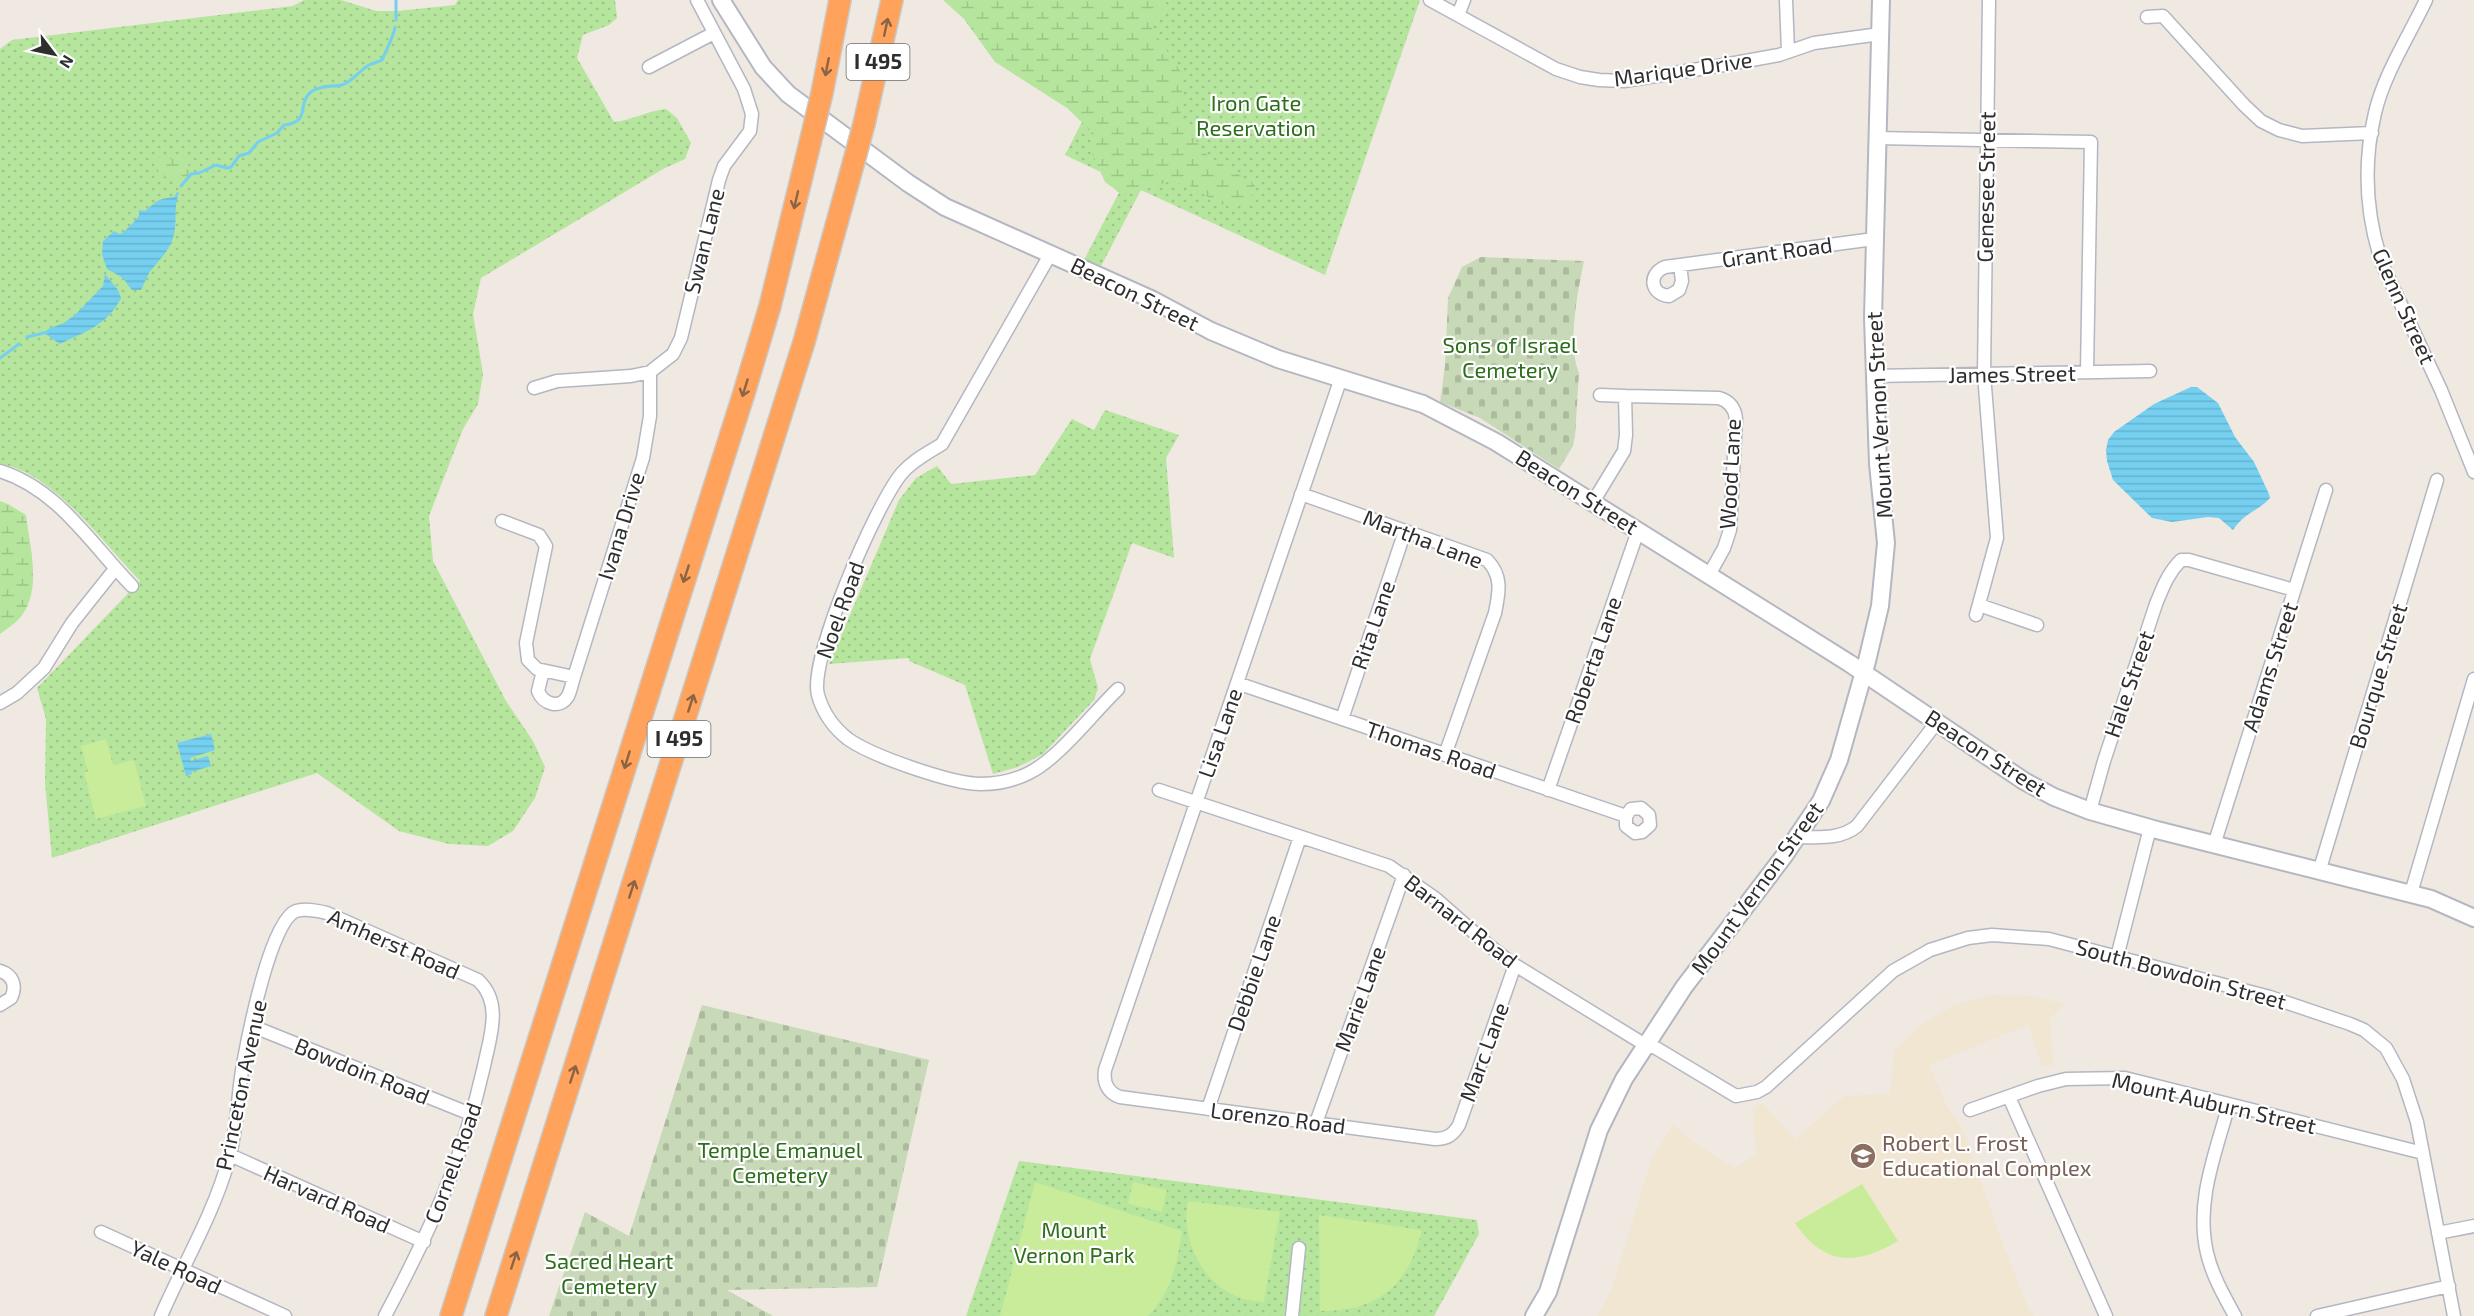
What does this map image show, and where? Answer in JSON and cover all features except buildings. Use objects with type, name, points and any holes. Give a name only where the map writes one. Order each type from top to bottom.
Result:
[{"type":"highway","name":"I 495","points":[[451,1316],[770,306],[822,93],[840,0]]},
{"type":"highway","name":"I 495","points":[[496,1316],[804,342],[855,160],[892,0]]},
{"type":"main road","name":"Beacon Street","points":[[721,0],[763,67],[800,104],[908,183],[945,207],[1153,300],[1210,332],[1278,359],[1423,405],[1496,442],[1864,673],[2039,790],[2090,811],[2150,828],[2319,872],[2411,893],[2450,906],[2474,918]]},
{"type":"main road","name":"Mount Vernon Street","points":[[1534,1316],[1548,1292],[1599,1130],[1624,1079],[1684,987],[1797,837],[1821,801],[1832,780],[1864,673],[1881,606],[1886,543],[1878,464],[1874,376],[1876,138],[1881,0]]},
{"type":"street","name":"Swan Lane","points":[[534,388],[557,381],[631,376],[650,372],[673,354],[681,339],[718,180],[724,166],[750,131],[752,114],[749,100],[697,0]]},
{"type":"street","name":"Marique Drive","points":[[1430,0],[1556,69],[1580,77],[1599,80],[1624,81],[1788,52],[1814,43],[1880,34]]},
{"type":"street","points":[[1458,15],[1464,0]]},
{"type":"street","points":[[1786,0],[1788,52]]},
{"type":"street","name":"Genesee Street","points":[[1989,0],[1984,374],[1998,538],[1977,610],[2037,625]]},
{"type":"street","name":"Glenn Street","points":[[2426,0],[2386,82],[2375,111],[2368,168],[2368,197],[2376,248],[2410,327],[2441,390],[2474,472]]},
{"type":"street","points":[[2147,17],[2163,15],[2261,121],[2279,130],[2302,136],[2372,133]]},
{"type":"street","points":[[648,67],[714,33]]},
{"type":"street","points":[[1876,138],[2091,142],[2088,372]]},
{"type":"street","name":"Grant Road","points":[[1680,265],[1875,239]]},
{"type":"street","name":"Noel Road","points":[[1051,253],[942,444],[916,460],[902,474],[882,504],[828,630],[819,666],[817,693],[824,711],[834,726],[850,740],[922,771],[978,784],[1005,782],[1030,772],[1054,754],[1118,689]]},
{"type":"street","name":"James Street","points":[[1874,376],[2150,371]]},
{"type":"street","name":"Ivana Drive","points":[[543,671],[538,687],[539,694],[543,700],[552,704],[562,702],[567,698],[574,677],[643,458],[650,416],[650,372]]},
{"type":"street","name":"Lisa Lane","points":[[1108,1089],[1104,1078],[1105,1070],[1341,378]]},
{"type":"street","name":"Wood Lane","points":[[1600,395],[1719,398],[1729,403],[1734,409],[1736,419],[1730,530],[1724,548],[1709,575]]},
{"type":"street","points":[[1593,502],[1624,451],[1625,396]]},
{"type":"street","points":[[0,471],[29,482],[43,492],[67,513],[132,586]]},
{"type":"street","name":"Bourque Street","points":[[2319,872],[2437,480]]},
{"type":"street","name":"Adams Street","points":[[2214,844],[2326,490]]},
{"type":"street","name":"Martha Lane","points":[[1301,495],[1487,560],[1497,573],[1498,595],[1495,613],[1445,755]]},
{"type":"street","points":[[502,521],[539,535],[546,546],[525,649],[531,665],[543,671],[574,677]]},
{"type":"street","name":"Rita Lane","points":[[1341,719],[1405,531]]},
{"type":"street","name":"Roberta Lane","points":[[1548,790],[1638,531]]},
{"type":"street","name":"Hale Street","points":[[2090,811],[2103,761],[2156,604],[2165,582],[2181,560],[2189,560],[2294,590]]},
{"type":"street","points":[[0,703],[17,693],[44,668],[72,623],[115,569]]},
{"type":"street","points":[[2411,893],[2474,679]]},
{"type":"street","name":"Thomas Road","points":[[1237,683],[1626,816]]},
{"type":"street","points":[[1797,837],[1837,836],[1848,833],[1857,826],[1938,722]]},
{"type":"street","name":"Barnard Road","points":[[1159,790],[1389,866],[1436,899],[1515,965],[1647,1046],[1656,1048],[1728,1092],[1741,1095]]},
{"type":"street","points":[[2117,957],[2150,828]]},
{"type":"street","name":"Debbie Lane","points":[[1208,1109],[1300,837]]},
{"type":"street","name":"Marie Lane","points":[[1316,1123],[1404,875]]},
{"type":"street","name":"Amherst Road","points":[[287,918],[295,911],[327,912],[478,980],[486,988],[492,1000]]},
{"type":"street","name":"Princeton Avenue","points":[[161,1316],[218,1192],[230,1155],[244,1059],[270,949],[287,918]]},
{"type":"street","name":"South Bowdoin Street","points":[[1741,1095],[1757,1092],[1766,1086],[1893,971],[1930,950],[1968,938],[1992,935],[2049,939],[2270,997],[2364,1030],[2386,1048],[2397,1065],[2409,1097],[2423,1153],[2454,1316]]},
{"type":"street","name":"Marc Lane","points":[[1450,1136],[1459,1125],[1515,965]]},
{"type":"street","points":[[0,971],[10,977],[14,987],[11,998],[0,1005]]},
{"type":"street","name":"Cornell Road","points":[[385,1316],[424,1242],[449,1186],[473,1115],[491,1031],[492,1000]]},
{"type":"street","name":"Bowdoin Road","points":[[252,1026],[473,1115]]},
{"type":"street","name":"Mount Auburn Street","points":[[1970,1110],[2066,1079],[2125,1078],[2423,1153]]},
{"type":"street","name":"Lorenzo Road","points":[[1108,1089],[1120,1098],[1435,1139],[1450,1136]]},
{"type":"street","points":[[2009,1097],[2106,1316]]},
{"type":"street","points":[[2229,1104],[2204,1196],[2202,1227],[2207,1255],[2235,1316]]},
{"type":"street","name":"Harvard Road","points":[[230,1155],[424,1242]]},
{"type":"street","points":[[2438,1233],[2474,1226]]},
{"type":"street","name":"Yale Road","points":[[101,1232],[285,1316]]},
{"type":"street","points":[[1292,1316],[1299,1248]]},
{"type":"street","points":[[2317,1316],[2449,1286]]},
{"type":"shaded area","name":"Robert L. Frost Educational Complex","points":[[1992,995],[2032,996],[2064,1004],[2050,1019],[2053,1065],[2042,1067],[2028,1025],[1929,1065],[1947,1106],[1963,1130],[2001,1239],[2028,1308],[2034,1316],[1598,1316],[1612,1288],[1652,1158],[1673,1125],[1688,1138],[1734,1168],[1756,1154],[1753,1109],[1763,1103],[1795,1139],[1845,1096],[1890,1094],[1894,1051],[1921,1025],[1954,1005]]},
{"type":"green space","points":[[304,0],[341,0],[376,11],[397,11],[455,5],[458,0],[615,0],[617,18],[609,25],[583,35],[577,58],[614,122],[666,109],[677,118],[691,143],[685,159],[663,169],[481,278],[473,314],[483,374],[478,404],[463,429],[429,516],[433,561],[506,701],[533,741],[545,767],[535,798],[513,831],[488,846],[449,844],[399,831],[317,773],[52,858],[45,783],[46,719],[37,688],[140,581],[58,494],[39,480],[0,464],[0,49],[12,40],[293,6]]},
{"type":"green space","points":[[943,0],[1168,0],[1151,27],[1183,75],[1180,119],[1207,155],[1255,185],[1249,203],[1230,208],[1189,185],[1168,182],[1124,196],[1105,182],[1092,153],[1091,131],[1067,108],[995,62],[964,19]]},
{"type":"green space","name":"Iron Gate Reservation","points":[[972,0],[1420,0],[1325,275],[1141,190],[1100,268],[1084,260],[1124,183],[1065,155],[1110,67]]},
{"type":"green space","points":[[174,156],[184,158],[191,170],[183,184],[179,179],[179,185],[153,167],[158,158],[171,159]]},
{"type":"green space","name":"Sons of Israel Cemetery","points":[[1481,257],[1584,261],[1574,333],[1574,348],[1579,373],[1575,436],[1573,446],[1559,469],[1480,418],[1440,402],[1445,366],[1448,298],[1462,267]]},
{"type":"green space","points":[[1105,410],[1179,435],[1166,458],[1174,558],[1132,543],[1090,659],[1098,688],[1094,700],[1043,754],[1018,767],[993,774],[965,685],[909,661],[909,658],[829,664],[899,500],[916,478],[937,466],[951,484],[1035,475],[1072,419],[1094,430]]},
{"type":"green space","points":[[0,501],[26,515],[32,555],[33,583],[31,596],[19,619],[0,634]]},
{"type":"green space","points":[[106,739],[113,765],[134,760],[146,806],[96,819],[84,773],[88,771],[81,746]]},
{"type":"green space","name":"Temple Emanuel Cemetery","points":[[702,1005],[929,1060],[877,1287],[727,1290],[773,1316],[549,1316],[585,1212],[629,1236]]},
{"type":"green space","name":"Mount Vernon Park","points":[[1019,1161],[1477,1220],[1479,1234],[1434,1316],[966,1316]]},
{"type":"green space","points":[[1035,1182],[1182,1231],[1168,1287],[1148,1316],[1000,1316]]},
{"type":"green space","points":[[1133,1182],[1167,1190],[1162,1212],[1128,1204]]},
{"type":"green space","points":[[1862,1184],[1898,1241],[1868,1255],[1842,1258],[1817,1247],[1795,1223]]},
{"type":"green space","points":[[1188,1201],[1280,1212],[1264,1302],[1244,1299],[1232,1294],[1210,1278],[1195,1255],[1190,1242],[1187,1228]]},
{"type":"green space","points":[[1319,1215],[1422,1230],[1408,1266],[1388,1292],[1359,1306],[1320,1311]]},
{"type":"water","points":[[177,192],[179,193],[171,243],[150,271],[141,290],[132,290],[123,278],[107,269],[102,254],[103,241],[114,231],[120,234],[125,231],[139,216],[139,210],[145,211],[158,201],[174,197]]},
{"type":"water","points":[[105,274],[118,290],[121,298],[109,316],[94,327],[60,344],[44,333],[76,314],[103,286]]},
{"type":"water","points":[[2191,387],[2197,387],[2218,403],[2235,437],[2254,462],[2269,494],[2270,498],[2242,519],[2233,530],[2219,518],[2208,517],[2172,522],[2152,518],[2113,480],[2107,461],[2108,440],[2114,432],[2154,404]]},
{"type":"water","points":[[211,734],[215,750],[190,758],[191,761],[208,756],[211,766],[191,772],[192,774],[186,776],[177,743]]},
{"type":"waterway","points":[[396,0],[396,20]]},
{"type":"waterway","points":[[181,186],[191,174],[216,165],[231,167],[239,156],[249,153],[258,142],[277,133],[284,125],[298,120],[304,102],[311,92],[322,87],[346,83],[369,65],[382,60],[395,27]]},
{"type":"waterway","points":[[27,337],[48,332]]},
{"type":"waterway","points":[[0,358],[19,344]]},
{"type":"place","name":"Robert L. Frost Educational Complex","points":[[1863,1156]]},
{"type":"park label","name":"Sacred Heart Cemetery","points":[[609,1274]]}]
